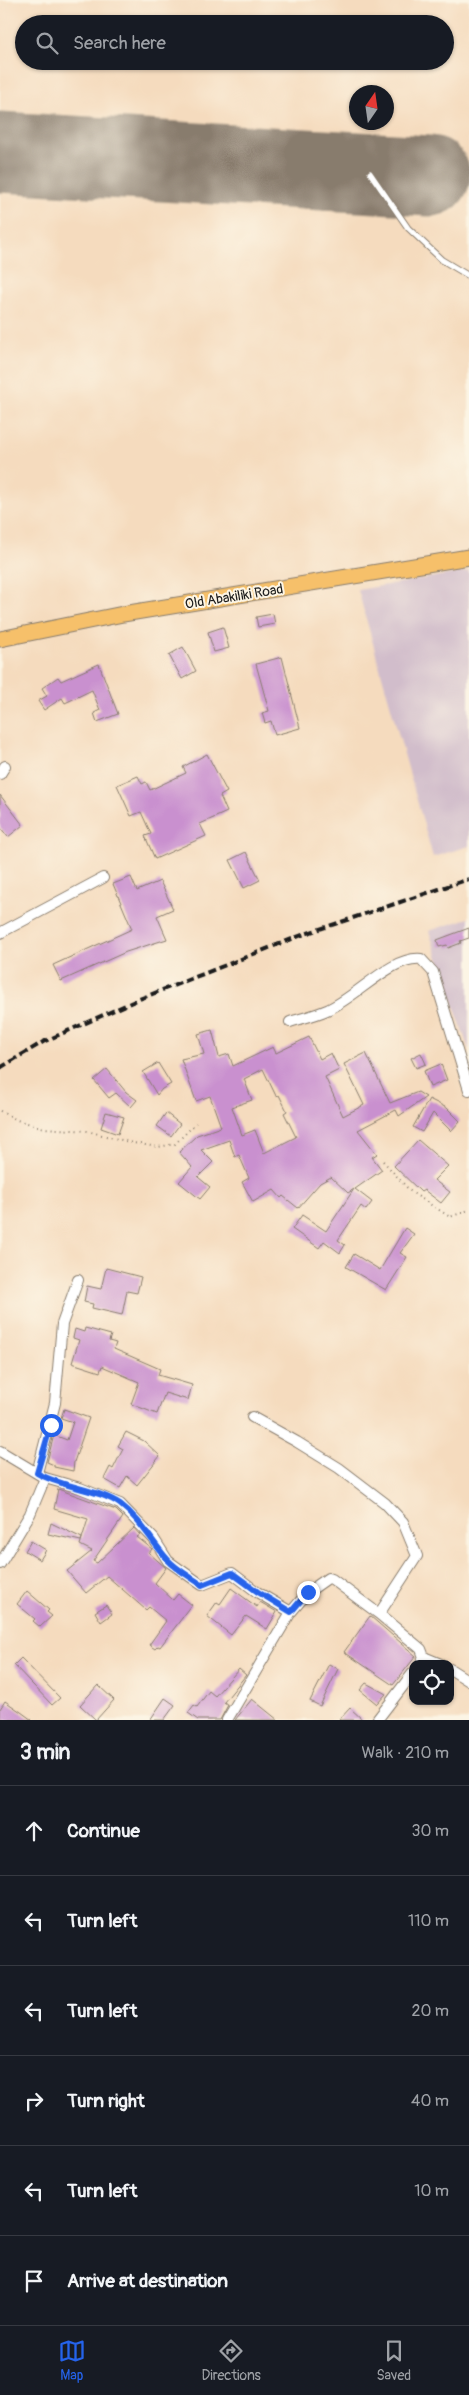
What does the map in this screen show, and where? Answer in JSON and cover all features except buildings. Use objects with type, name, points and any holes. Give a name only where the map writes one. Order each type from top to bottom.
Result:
[{"type":"main road","name":"Old Abakiliki Road","points":[[0,639],[123,614],[469,557]]},
{"type":"street","points":[[0,933],[103,878]]},
{"type":"street","points":[[290,1022],[328,1010],[391,968],[411,958],[421,959],[432,972],[469,1090]]},
{"type":"street","points":[[0,1564],[30,1514],[41,1476],[55,1403],[62,1324],[78,1280]]},
{"type":"street","points":[[252,1417],[339,1468],[385,1503],[402,1522],[417,1556],[379,1614]]},
{"type":"street","points":[[0,1451],[41,1476],[80,1488],[120,1504],[154,1539],[168,1560],[202,1585],[232,1573],[258,1592],[291,1612]]},
{"type":"street","points":[[227,1720],[291,1612],[308,1592],[328,1578],[335,1581],[379,1614],[422,1649],[422,1660]]},
{"type":"street","points":[[454,1672],[469,1681]]},
{"type":"street","points":[[377,1720],[409,1679]]},
{"type":"lane","points":[[370,173],[408,228],[442,260],[469,276]]},
{"type":"path","points":[[0,1111],[17,1120],[44,1128],[87,1131],[133,1143],[158,1147],[175,1144],[196,1123]]},
{"type":"path","points":[[383,1161],[411,1192],[450,1216],[469,1210]]},
{"type":"shaded area","points":[[469,571],[469,846],[433,857],[358,590]]},
{"type":"shaded area","points":[[469,918],[469,1050],[429,931]]},
{"type":"runway","points":[[0,152],[430,176]]},
{"type":"railway","points":[[0,1068],[43,1042],[137,1000],[302,935],[469,879]]},
{"type":"route","points":[[51,1425],[37,1473],[45,1478],[80,1488],[120,1504],[154,1539],[168,1560],[202,1585],[232,1573],[258,1592],[291,1612],[308,1592]]}]
